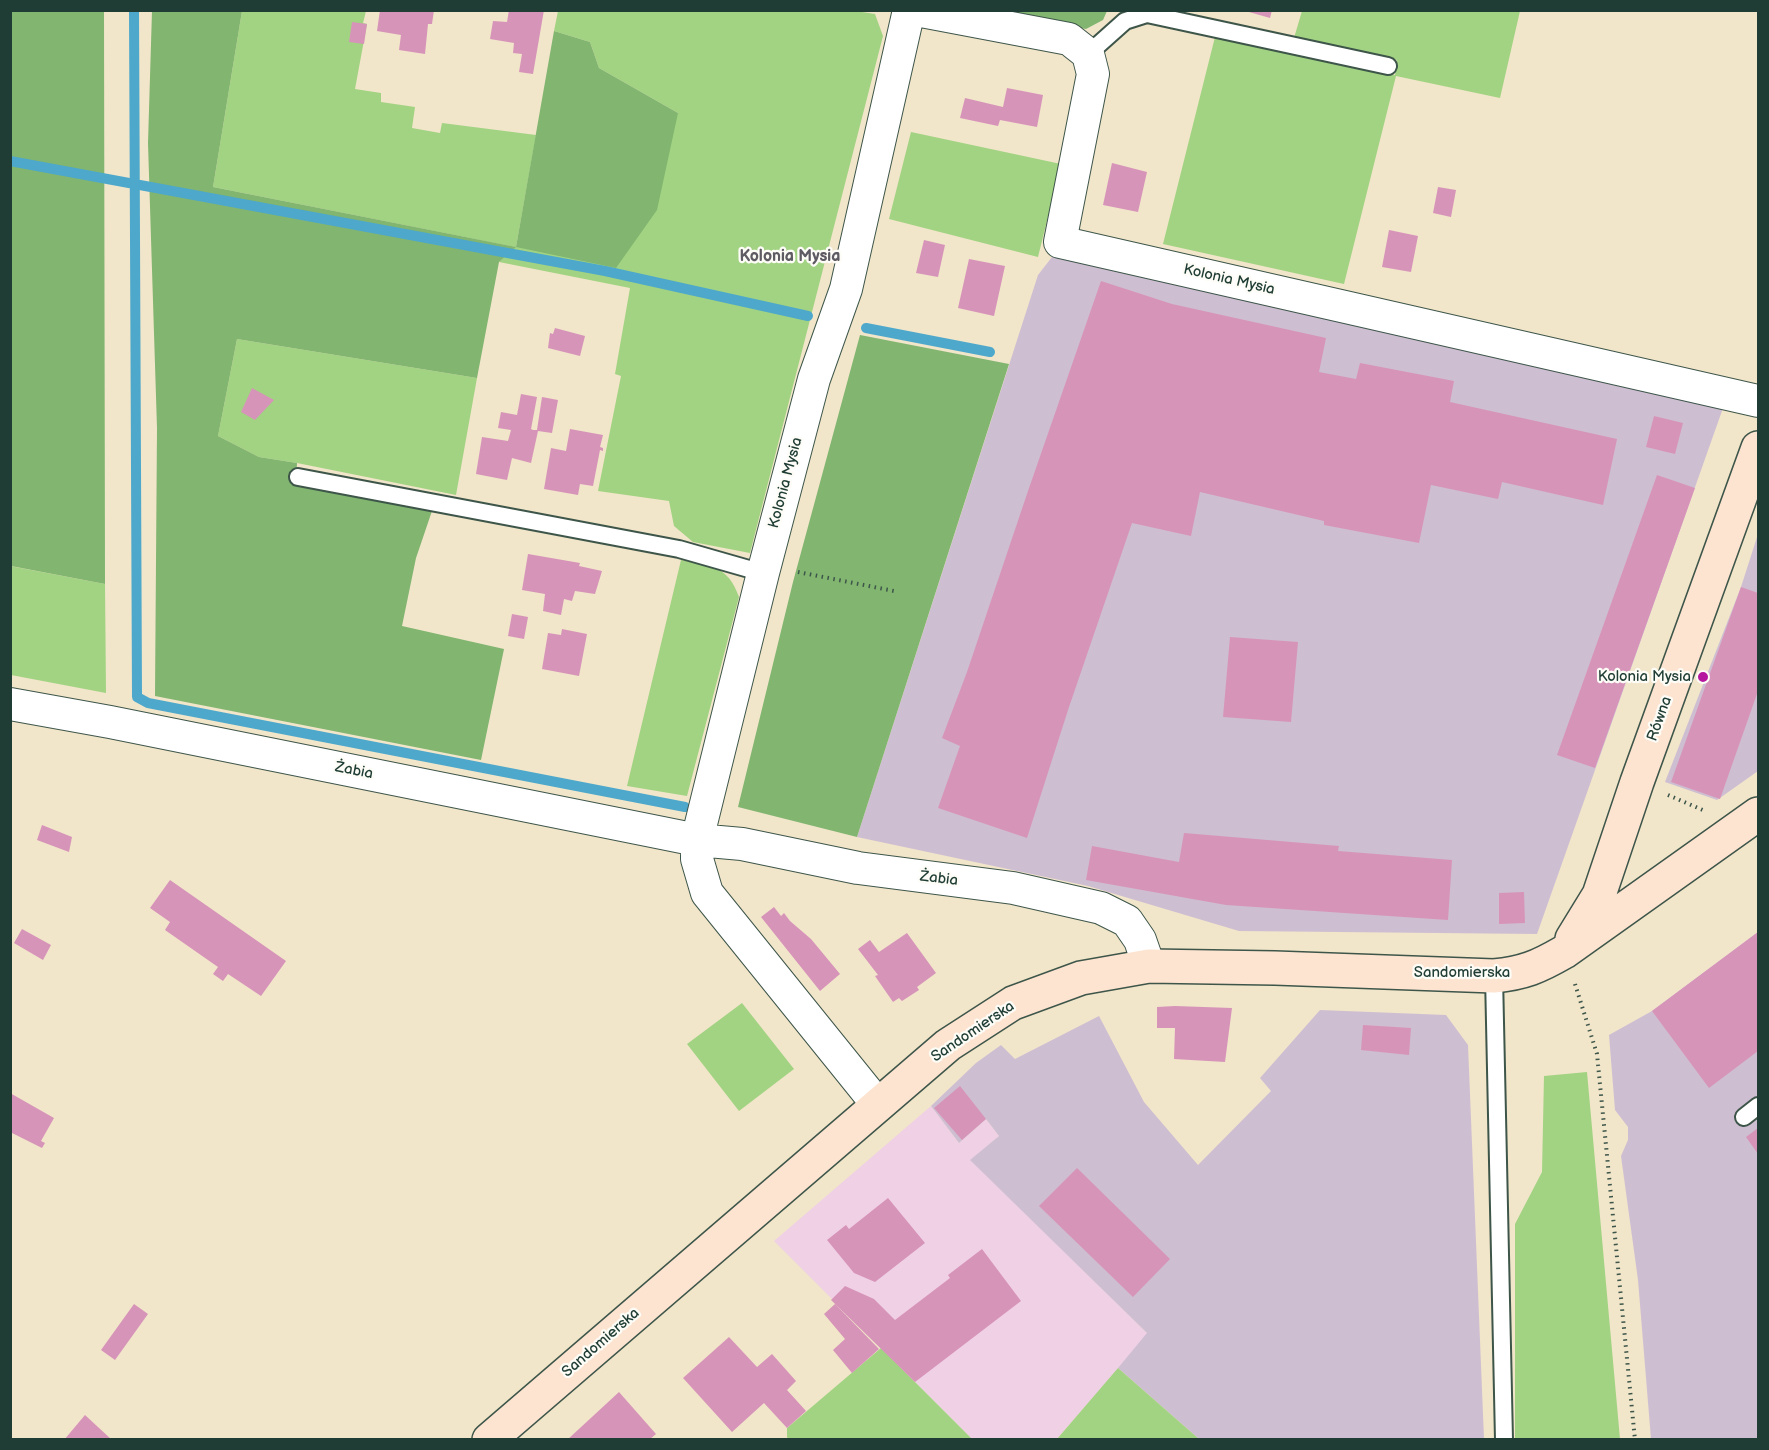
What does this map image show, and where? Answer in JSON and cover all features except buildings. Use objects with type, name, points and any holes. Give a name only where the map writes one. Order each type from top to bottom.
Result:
[{"type":"street","name":"Kolonia Mysia","points":[[697,840],[814,379],[846,289],[909,10]]},
{"type":"street","points":[[916,10],[1069,39],[1088,54]]},
{"type":"street","name":"Kolonia Mysia","points":[[1088,54],[1093,74],[1060,242],[1758,401]]},
{"type":"street","name":"Równa","points":[[1564,952],[1599,895],[1637,782],[1758,448]]},
{"type":"street","name":"Żabia","points":[[10,704],[697,840],[742,844],[858,868],[1013,888],[1101,908],[1126,921],[1140,940],[1149,966]]},
{"type":"street","name":"Sandomierska","points":[[489,1440],[948,1045],[1013,1003],[1081,978],[1149,966],[1494,976],[1520,973],[1544,964],[1564,952],[1758,814]]},
{"type":"street","points":[[697,840],[697,859],[707,893],[878,1105]]},
{"type":"lane","points":[[1088,54],[1125,21],[1147,14],[1388,66]]},
{"type":"lane","points":[[298,477],[679,549],[763,573]]},
{"type":"lane","points":[[1494,976],[1504,1440]]},
{"type":"lane","points":[[1744,1117],[1758,1106]]},
{"type":"path","points":[[763,573],[789,570],[894,591]]},
{"type":"path","points":[[1564,952],[1597,1054],[1635,1440]]},
{"type":"shaded area","points":[[1052,257],[1723,408],[1537,934],[1239,931],[1088,886],[857,837],[1038,275]]},
{"type":"shaded area","points":[[1758,534],[1758,771],[1717,800],[1665,782],[1741,587]]},
{"type":"shaded area","points":[[1758,932],[1758,1439],[1651,1439],[1638,1280],[1621,1156],[1628,1140],[1628,1127],[1615,1110],[1609,1035],[1652,1011]]},
{"type":"shaded area","points":[[1320,1010],[1446,1015],[1468,1045],[1484,1439],[1199,1439],[1118,1368],[1147,1333],[970,1160],[999,1136],[986,1119],[959,1143],[931,1106],[976,1063],[1001,1045],[1015,1059],[1099,1016],[1144,1102],[1198,1165],[1271,1091],[1260,1078]]},
{"type":"shaded area","points":[[931,1106],[959,1143],[986,1119],[999,1136],[971,1160],[1148,1334],[1057,1439],[972,1439],[774,1241]]},
{"type":"green space","points":[[10,11],[104,11],[105,584],[11,566]]},
{"type":"green space","points":[[152,11],[242,11],[213,187],[516,247],[499,262],[477,378],[237,339],[218,436],[259,457],[297,463],[296,482],[433,508],[416,558],[402,626],[504,649],[481,760],[155,696],[157,428],[148,143]]},
{"type":"green space","points":[[242,11],[366,11],[363,23],[367,24],[355,89],[381,93],[381,102],[415,107],[412,128],[440,133],[442,123],[536,135],[516,247],[678,113],[599,68],[590,42],[554,31],[558,11],[856,11],[875,14],[883,36],[750,553],[693,542],[674,526],[669,501],[598,491],[621,376],[615,374],[630,288],[499,262],[515,247],[213,187]]},
{"type":"green space","points":[[993,11],[1107,11],[1103,20],[1086,29]]},
{"type":"green space","points":[[1302,11],[1520,11],[1500,98],[1396,76],[1344,284],[1163,244],[1215,37],[1395,75],[1397,60],[1294,38]]},
{"type":"green space","points":[[554,31],[590,42],[599,68],[678,113],[657,210],[616,268],[516,247]]},
{"type":"green space","points":[[911,132],[1061,164],[1038,257],[889,219]]},
{"type":"green space","points":[[860,335],[1009,364],[857,837],[738,807],[793,582]]},
{"type":"green space","points":[[237,339],[477,378],[456,495],[259,457],[218,436]]},
{"type":"green space","points":[[681,560],[717,569],[735,586],[739,597],[687,796],[627,786]]},
{"type":"green space","points":[[10,566],[105,584],[106,693],[11,675]]},
{"type":"green space","points":[[742,1003],[794,1069],[739,1111],[687,1044]]},
{"type":"green space","points":[[1587,1072],[1620,1439],[1515,1439],[1515,1224],[1542,1172],[1544,1076]]},
{"type":"green space","points":[[881,1348],[972,1439],[789,1440],[787,1428]]},
{"type":"green space","points":[[1118,1368],[1199,1439],[1057,1439]]},
{"type":"waterway","points":[[134,10],[137,697],[148,703],[685,807]]},
{"type":"waterway","points":[[10,161],[605,271],[808,316]]},
{"type":"waterway","points":[[866,328],[990,352]]},
{"type":"place","name":"Kolonia Mysia","points":[[1703,677]]},
{"type":"district","name":"Kolonia Mysia","points":[[790,257]]}]
